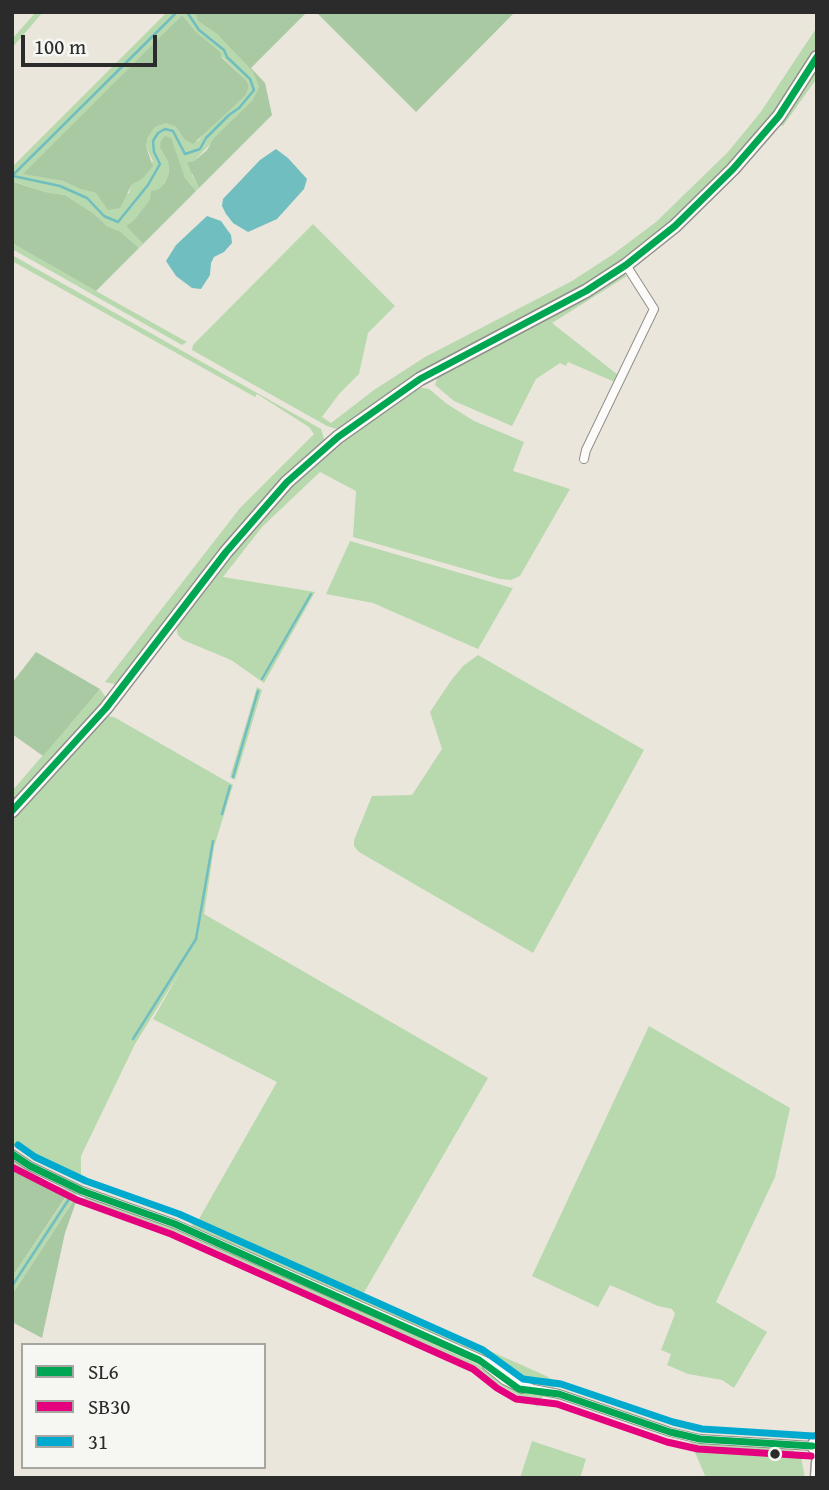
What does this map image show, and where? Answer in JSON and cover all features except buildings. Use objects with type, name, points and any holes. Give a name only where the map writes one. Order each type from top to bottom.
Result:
[{"type":"main road","points":[[12,811],[106,708],[243,531],[287,482],[338,437],[420,379],[541,316],[626,265],[675,226],[733,169],[779,116],[817,57]]},
{"type":"street","points":[[584,459],[653,309],[626,265]]},
{"type":"street","points":[[12,1154],[30,1166],[82,1191],[186,1228],[479,1360],[520,1389],[559,1394],[670,1432],[700,1439],[815,1446]]},
{"type":"street","points":[[816,1478],[817,1462]]},
{"type":"green space","points":[[36,12],[43,12],[12,48],[12,39]]},
{"type":"green space","points":[[167,12],[194,12],[198,21],[217,34],[253,72],[259,87],[252,101],[194,161],[192,175],[199,188],[196,191],[185,178],[177,159],[160,148],[168,162],[169,173],[165,183],[126,226],[143,244],[139,248],[121,232],[107,226],[93,213],[65,195],[45,192],[15,182],[12,184],[12,167]],"holes":[[[182,15],[249,86],[246,95],[207,129],[198,141],[184,139],[176,127],[166,123],[155,127],[148,137],[146,147],[153,161],[142,179],[132,183],[129,193],[105,206],[96,193],[63,181],[24,174]]]},
{"type":"green space","points":[[194,12],[307,12],[251,68],[265,83],[272,115],[199,188],[187,163],[194,161],[207,150],[214,138],[252,101],[259,87],[253,72],[217,34],[198,21]]},
{"type":"green space","points":[[316,12],[515,12],[416,112]]},
{"type":"green space","points":[[182,15],[246,80],[249,86],[246,95],[193,144],[184,139],[176,127],[166,123],[155,127],[148,137],[146,147],[153,166],[142,179],[132,184],[120,208],[108,210],[96,193],[63,181],[23,174]]},
{"type":"green space","points":[[817,27],[817,51],[770,120],[664,229],[617,266],[340,430],[327,426],[192,350],[193,345],[313,224],[395,306],[368,333],[359,374],[339,394],[322,417],[331,423],[374,390],[425,357],[572,281],[656,222],[728,152],[760,113]]},
{"type":"green space","points":[[817,68],[817,78],[783,126],[779,124]]},
{"type":"green space","points":[[165,136],[171,138],[185,178],[196,191],[143,244],[126,226],[150,200],[151,191],[158,190],[165,183],[169,173],[168,162],[160,148]]},
{"type":"green space","points":[[14,182],[65,195],[93,213],[107,226],[121,232],[139,248],[96,291],[12,243]]},
{"type":"green space","points":[[12,243],[187,342],[182,345],[12,249]]},
{"type":"green space","points":[[12,255],[321,429],[325,442],[249,516],[119,685],[105,682],[240,508],[314,434],[309,427],[257,394],[255,397],[12,261]]},
{"type":"green space","points":[[622,274],[627,276],[552,323],[618,375],[615,382],[568,362],[566,366],[560,363],[536,379],[512,426],[454,401],[435,385],[438,375]]},
{"type":"green space","points":[[418,387],[429,389],[474,421],[524,442],[513,471],[570,489],[520,576],[511,580],[500,579],[353,537],[356,491],[320,472],[262,527],[223,577],[315,592],[264,683],[231,660],[183,640],[178,635],[176,626],[256,522],[323,456],[369,419]]},
{"type":"green space","points":[[350,541],[513,588],[478,649],[373,603],[326,594]]},
{"type":"green space","points":[[36,652],[100,689],[43,756],[12,734],[12,683]]},
{"type":"green space","points":[[478,655],[644,750],[533,953],[359,852],[354,846],[372,796],[412,795],[442,749],[430,712],[463,666]]},
{"type":"green space","points":[[257,687],[262,690],[235,780],[230,777]]},
{"type":"green space","points":[[100,689],[107,699],[12,802],[12,791]]},
{"type":"green space","points":[[105,716],[114,717],[233,785],[214,847],[204,914],[488,1078],[362,1296],[544,1375],[555,1381],[554,1388],[522,1381],[504,1367],[191,1226],[199,1219],[277,1082],[153,1019],[181,970],[135,1044],[81,1156],[81,1182],[12,1145],[12,816]]},
{"type":"green space","points":[[649,1026],[790,1108],[775,1177],[716,1302],[767,1332],[734,1388],[722,1380],[688,1374],[667,1365],[671,1354],[661,1350],[675,1314],[672,1309],[658,1306],[610,1285],[598,1307],[532,1276]]},
{"type":"green space","points":[[12,1160],[52,1184],[76,1193],[77,1199],[74,1199],[12,1295],[12,1277],[67,1196],[45,1187],[15,1169],[12,1167]]},
{"type":"green space","points":[[12,1167],[45,1187],[67,1195],[12,1277]]},
{"type":"green space","points":[[86,1197],[162,1223],[231,1252],[479,1365],[511,1388],[543,1396],[538,1407],[450,1356],[181,1234],[82,1199]]},
{"type":"green space","points":[[75,1198],[77,1199],[65,1233],[42,1338],[12,1322],[12,1295]]},
{"type":"green space","points":[[532,1441],[586,1459],[580,1478],[520,1478]]},
{"type":"green space","points":[[690,1441],[793,1450],[801,1457],[805,1478],[706,1478]]},
{"type":"water","points":[[276,149],[307,179],[304,189],[277,219],[248,232],[233,223],[226,214],[222,206],[223,199],[260,160]]},
{"type":"water","points":[[207,216],[221,221],[231,235],[232,243],[224,252],[214,257],[210,275],[201,289],[192,288],[176,276],[166,261],[176,245]]},
{"type":"waterway","points":[[13,175],[177,12]]},
{"type":"waterway","points":[[13,176],[60,186],[87,198],[104,216],[118,222],[148,185],[160,164],[154,152],[153,141],[158,133],[165,129],[173,131],[185,154],[200,149],[206,138],[239,108],[254,90],[250,79],[227,57],[224,50],[199,30],[187,12]]},
{"type":"waterway","points":[[262,679],[311,594]]},
{"type":"waterway","points":[[233,777],[258,691]]},
{"type":"waterway","points":[[222,814],[230,786]]},
{"type":"waterway","points":[[133,1039],[196,939],[213,841]]},
{"type":"waterway","points":[[12,1286],[69,1199]]},
{"type":"transit line","name":"SL6","points":[[12,811],[106,708],[226,552],[287,482],[338,437],[420,379],[586,291],[626,265],[675,226],[733,169],[779,116],[817,57]]},
{"type":"transit line","name":"31","points":[[18,1145],[35,1157],[86,1181],[179,1214],[483,1350],[523,1379],[561,1384],[673,1422],[702,1429],[813,1436]]},
{"type":"transit line","name":"SL6","points":[[12,1154],[30,1166],[82,1191],[175,1224],[479,1360],[519,1389],[559,1394],[670,1432],[700,1439],[812,1446]]},
{"type":"transit line","name":"SB30","points":[[12,1167],[77,1200],[171,1234],[473,1369],[516,1399],[557,1404],[667,1442],[698,1449],[811,1456]]}]
